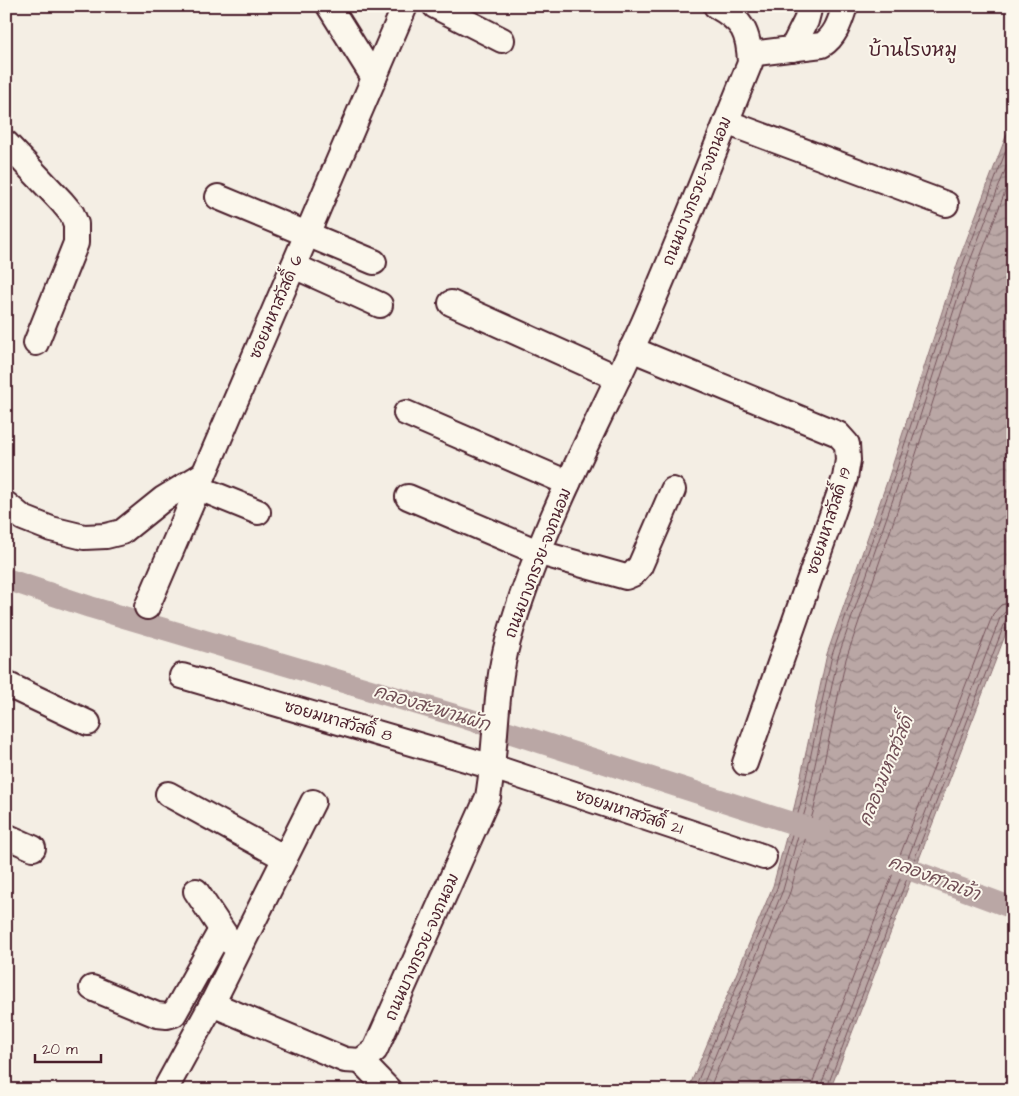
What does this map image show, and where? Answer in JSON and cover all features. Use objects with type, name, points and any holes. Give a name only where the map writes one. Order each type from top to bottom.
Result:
[{"type":"street","points":[[329,6],[374,78]]},
{"type":"street","name":"ซอยมหาสวัสดิ์ 6","points":[[147,607],[405,6]]},
{"type":"street","points":[[435,6],[502,40]]},
{"type":"street","name":"ถนนบางกรวย-จงถนอม","points":[[361,1061],[375,1050],[488,797],[493,767],[501,681],[508,642],[519,605],[568,483],[631,349],[750,63],[750,54],[744,29],[735,16],[716,6]]},
{"type":"street","points":[[792,48],[806,21],[810,6]]},
{"type":"street","points":[[750,54],[822,45],[830,40],[837,29],[845,6]]},
{"type":"street","points":[[726,122],[946,204]]},
{"type":"street","points":[[6,143],[62,202],[72,214],[76,224],[76,243],[36,343]]},
{"type":"street","points":[[218,197],[374,262]]},
{"type":"street","points":[[294,266],[380,304]]},
{"type":"street","points":[[451,303],[618,378]]},
{"type":"street","name":"ซอยมหาสวัสดิ์ 19","points":[[631,349],[803,418],[838,434],[847,444],[848,460],[844,478],[745,763]]},
{"type":"street","points":[[406,413],[568,483]]},
{"type":"street","points":[[6,504],[23,518],[51,529],[84,537],[106,536],[122,532],[163,499],[201,481],[258,512]]},
{"type":"street","points":[[408,497],[540,553],[616,576],[626,577],[633,574],[640,566],[673,490]]},
{"type":"street","name":"ซอยมหาสวัสดิ์ 8","points":[[182,676],[493,767]]},
{"type":"street","points":[[6,684],[88,723]]},
{"type":"street","name":"ซอยมหาสวัสดิ์ 21","points":[[493,767],[764,857]]},
{"type":"street","points":[[168,794],[285,858]]},
{"type":"street","points":[[165,1090],[212,1004],[314,802]]},
{"type":"street","points":[[6,836],[33,848]]},
{"type":"street","points":[[196,891],[221,930],[238,951]]},
{"type":"street","points":[[92,988],[157,1016],[174,1014],[221,930]]},
{"type":"street","points":[[212,1004],[345,1060],[361,1061],[389,1090]]},
{"type":"water","name":"คลองมหาสวัสดิ์","points":[[1013,118],[1013,615],[830,1090],[688,1090],[773,886],[795,804],[827,654],[888,479],[958,262]]},
{"type":"waterway","name":"คลองสะพานผัก","points":[[6,579],[90,607],[465,718],[820,832]]},
{"type":"waterway","name":"คลองศาลเจ้า","points":[[887,861],[1013,908]]},
{"type":"district","name":"บ้านโรงหมู","points":[[913,50]]}]
